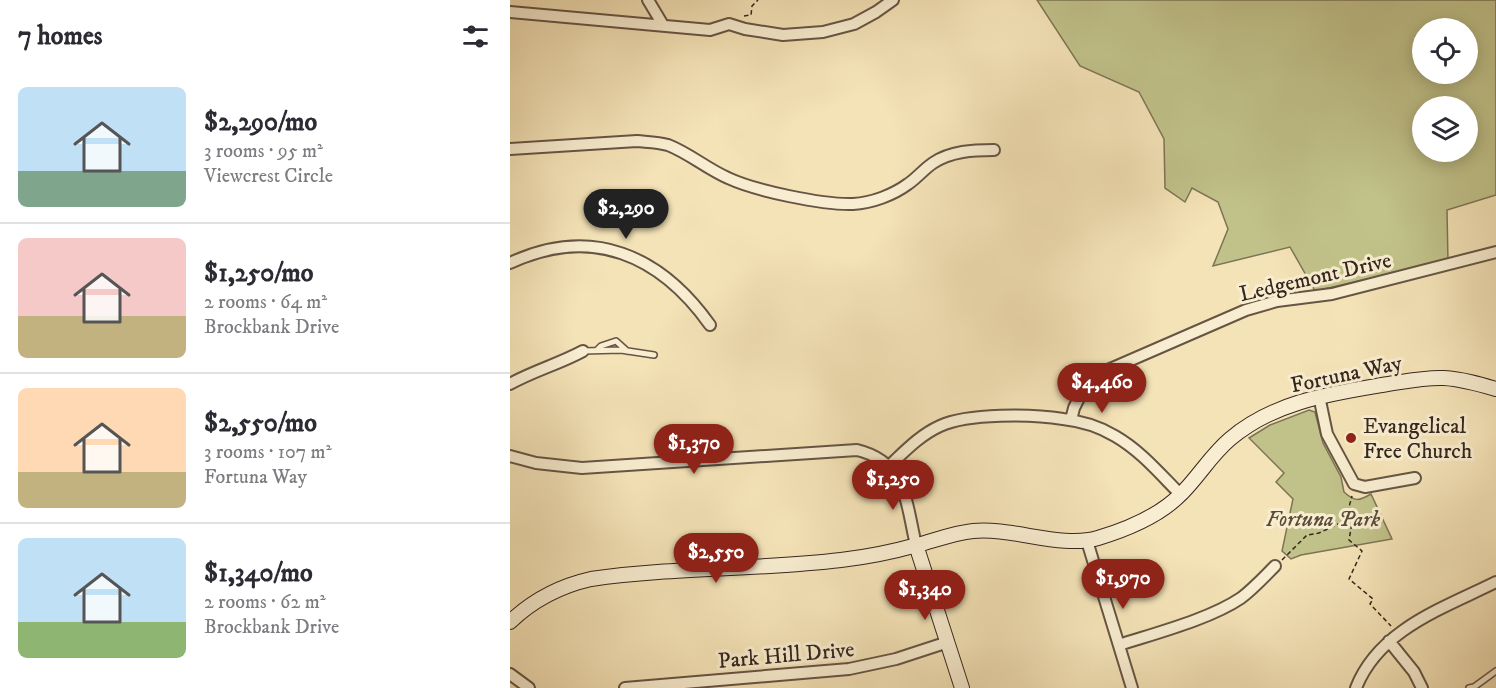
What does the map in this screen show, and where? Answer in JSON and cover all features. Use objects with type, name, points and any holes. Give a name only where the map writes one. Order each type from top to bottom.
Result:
[{"type":"street","points":[[648,0],[663,25]]},
{"type":"street","points":[[510,12],[710,30],[729,24],[783,35],[823,32],[860,21],[893,0]]},
{"type":"street","points":[[510,148],[654,142],[668,145],[713,171],[748,185],[832,203],[854,204],[895,192],[909,184],[933,163],[945,157],[959,152],[994,150]]},
{"type":"street","points":[[510,262],[541,251],[564,247],[588,247],[621,254],[643,262],[666,276],[692,301],[710,325]]},
{"type":"street","name":"Ledgemont Drive","points":[[1071,420],[1075,404],[1081,394],[1089,382],[1101,373],[1245,310],[1277,301],[1332,294],[1496,252]]},
{"type":"street","points":[[510,384],[583,351]]},
{"type":"street","name":"Fortuna Way","points":[[510,622],[529,605],[549,593],[569,584],[591,579],[827,561],[873,555],[954,535],[984,531],[1087,541],[1110,534],[1163,509],[1180,495],[1214,454],[1239,432],[1282,408],[1319,396],[1436,378],[1464,380],[1496,389]]},
{"type":"street","points":[[1319,396],[1329,438],[1356,486],[1365,487],[1415,478]]},
{"type":"street","points":[[889,466],[922,436],[951,422],[988,417],[1056,418],[1095,427],[1125,442],[1144,457],[1180,495]]},
{"type":"street","points":[[510,456],[536,463],[582,468],[851,450],[872,454],[889,466],[900,481],[916,545],[962,688]]},
{"type":"street","points":[[1087,541],[1132,688]]},
{"type":"street","points":[[1119,645],[1173,628],[1227,606],[1249,592],[1275,566]]},
{"type":"street","points":[[1356,688],[1372,660],[1394,637],[1411,625],[1496,582]]},
{"type":"street","points":[[1394,637],[1422,688]]},
{"type":"street","name":"Park Hill Drive","points":[[625,688],[736,683],[866,667],[948,642]]},
{"type":"street","points":[[510,674],[529,688]]},
{"type":"lane","points":[[596,351],[601,346],[616,341],[627,351]]},
{"type":"lane","points":[[583,351],[627,351],[654,355]]},
{"type":"lane","points":[[1469,688],[1474,687],[1496,671]]},
{"type":"path","points":[[744,16],[751,15],[752,6],[758,0]]},
{"type":"path","points":[[1352,496],[1348,507],[1353,517],[1349,540],[1362,551],[1349,579],[1373,599],[1370,603],[1394,637]]},
{"type":"path","points":[[1275,566],[1307,535],[1319,533],[1353,517]]},
{"type":"green space","points":[[1037,0],[1496,0],[1496,195],[1447,210],[1448,261],[1315,291],[1290,247],[1213,266],[1228,229],[1218,202],[1192,188],[1185,202],[1165,188],[1164,139],[1139,92],[1080,66]]},
{"type":"green space","name":"Fortuna Park","points":[[1309,410],[1315,412],[1323,443],[1341,477],[1344,492],[1351,498],[1357,499],[1371,494],[1392,539],[1301,555],[1291,559],[1282,551],[1293,499],[1276,482],[1284,473],[1249,438],[1270,425]]},
{"type":"place","name":"Evangelical Free Church","points":[[1351,438]]}]
